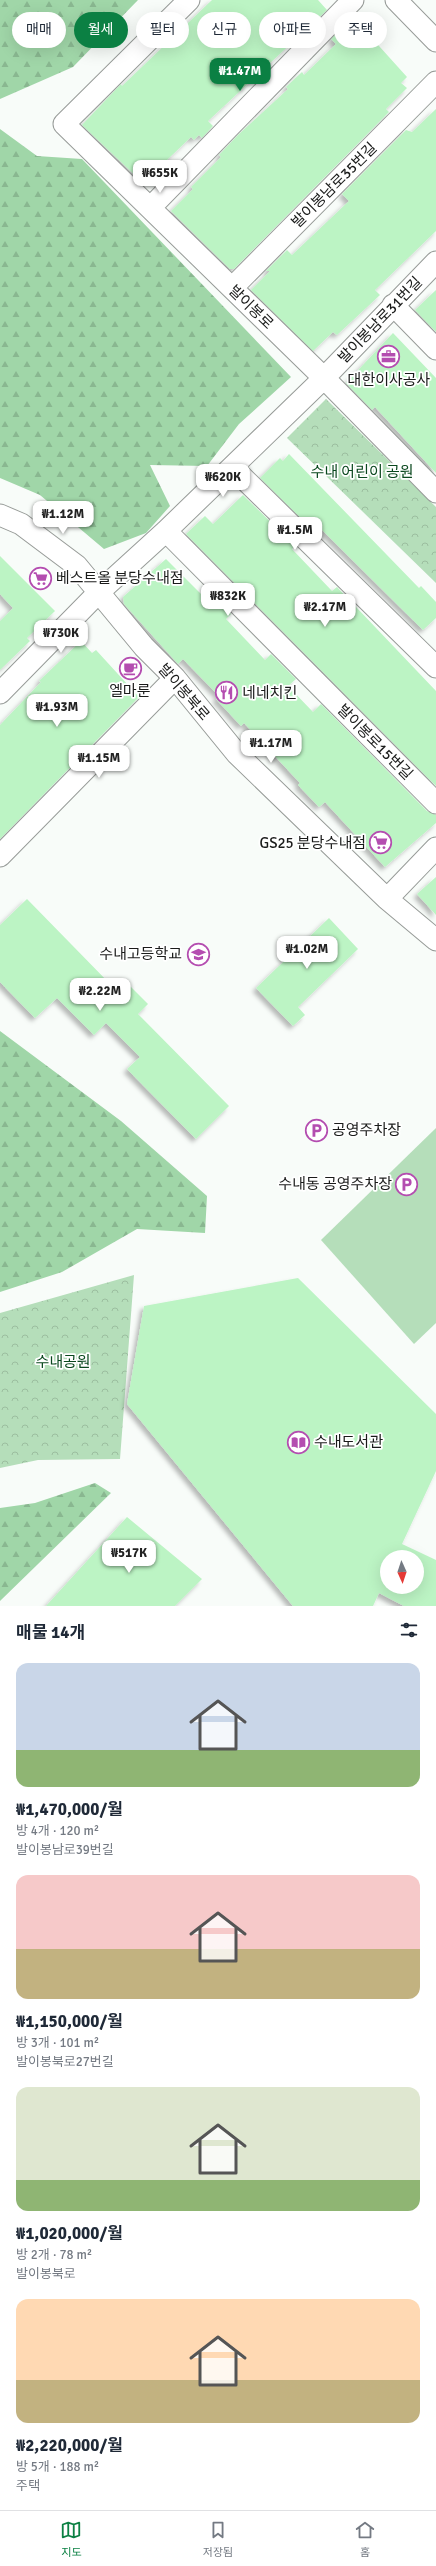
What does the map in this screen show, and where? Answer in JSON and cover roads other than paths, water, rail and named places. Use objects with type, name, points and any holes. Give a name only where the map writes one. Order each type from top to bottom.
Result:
[{"type":"street","name":"발이봉로","points":[[189,0],[64,124],[324,378],[436,492]]},
{"type":"street","points":[[151,208],[353,0]]},
{"type":"street","points":[[396,0],[436,41]]},
{"type":"street","name":"발이봉남로35번길","points":[[232,288],[436,82]]},
{"type":"street","name":"발이봉남로31번길","points":[[0,693],[98,592],[166,531],[324,378],[436,262]]},
{"type":"street","points":[[393,305],[436,349]]},
{"type":"street","points":[[232,467],[436,667]]},
{"type":"street","name":"발이봉북로","points":[[2,518],[21,524],[77,566],[144,647],[175,678],[237,754],[387,899],[436,940]]},
{"type":"street","name":"발이봉로15번길","points":[[166,531],[436,803]]},
{"type":"street","points":[[0,856],[175,678]]},
{"type":"street","points":[[387,899],[436,848]]},
{"type":"place","name":"대한이사공사","points":[[389,357]]},
{"type":"place","name":"베스트올 분당수내점","points":[[40,578]]},
{"type":"place","name":"엘마룬","points":[[130,668]]},
{"type":"place","name":"네네치킨","points":[[226,693]]},
{"type":"place","name":"GS25 분당수내점","points":[[381,843]]},
{"type":"place","name":"수내고등학교","points":[[198,954]]},
{"type":"place","name":"공영주차장","points":[[316,1130]]},
{"type":"place","name":"수내동 공영주차장","points":[[407,1184]]},
{"type":"place","name":"수내도서관","points":[[298,1442]]},
{"type":"park label","name":"수내 어린이 공원","points":[[362,472]]},
{"type":"park label","name":"수내공원","points":[[63,1362]]}]
